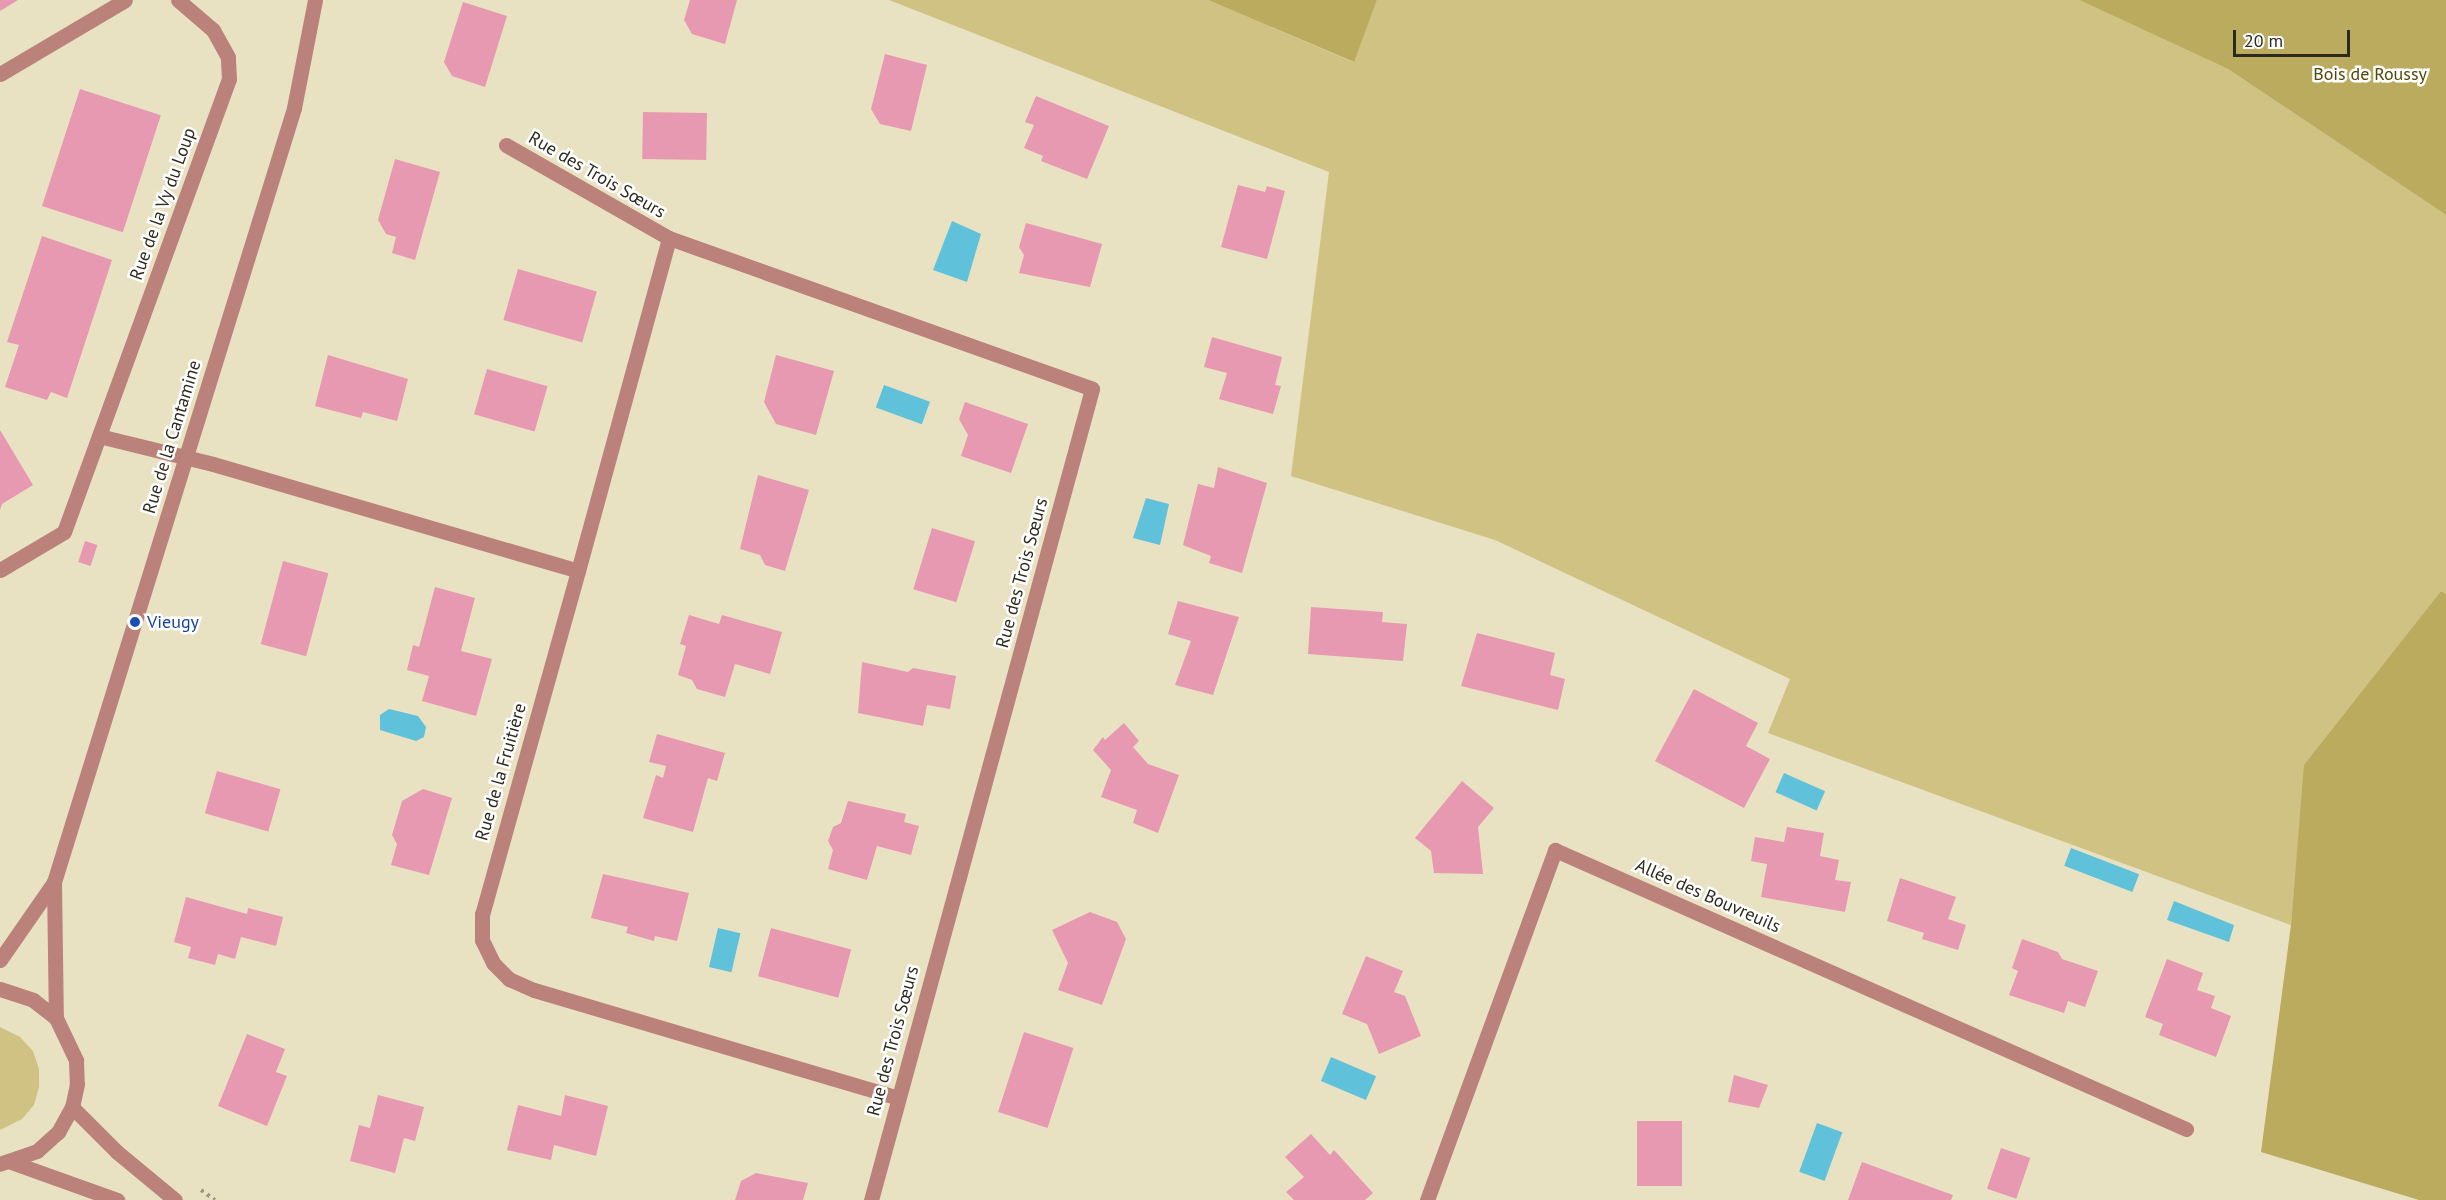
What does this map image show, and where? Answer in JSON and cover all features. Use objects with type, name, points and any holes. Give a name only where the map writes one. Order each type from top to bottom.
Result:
[{"type":"street","points":[[0,74],[125,0]]},
{"type":"street","name":"Rue de la Vy du Loup","points":[[0,570],[64,532],[229,79],[228,57],[213,30],[178,0]]},
{"type":"street","name":"Rue de la Cantamine","points":[[0,960],[54,882],[294,108],[315,0]]},
{"type":"street","name":"Rue des Trois Sœurs","points":[[506,145],[669,238],[1092,389],[871,1200]]},
{"type":"street","name":"Rue des Trois Sœurs","points":[[578,571],[669,238]]},
{"type":"street","points":[[99,436],[186,457],[578,571]]},
{"type":"street","name":"Rue de la Fruitière","points":[[578,571],[482,914],[482,940],[493,963],[510,979],[534,990],[898,1098]]},
{"type":"street","name":"Allée des Bouvreuils","points":[[1427,1200],[1555,850],[2186,1129]]},
{"type":"street","name":"Rue de la Cantamine","points":[[54,882],[56,1018]]},
{"type":"street","points":[[0,989],[33,1000],[56,1018],[69,1038],[76,1060],[72,1107],[58,1132],[37,1151],[5,1163]]},
{"type":"street","points":[[72,1107],[117,1152],[175,1200]]},
{"type":"street","points":[[5,1163],[117,1200]]},
{"type":"shaded area","points":[[889,0],[1208,0],[1353,62],[1377,0],[2079,0],[2228,69],[2446,215],[2446,594],[2441,591],[2305,765],[2291,925],[1768,733],[1790,679],[1495,540],[1291,476],[1329,172]]},
{"type":"shaded area","points":[[0,1027],[20,1037],[33,1051],[39,1069],[39,1087],[34,1105],[22,1119],[0,1130]]},
{"type":"green space","points":[[1208,0],[1377,0],[1354,62]]},
{"type":"green space","name":"Bois de Roussy","points":[[2079,0],[2446,0],[2446,215],[2228,69]]},
{"type":"green space","points":[[2441,591],[2446,594],[2446,1200],[2419,1200],[2261,1152],[2291,925],[2304,765]]},
{"type":"water","points":[[952,221],[981,234],[967,282],[933,270]]},
{"type":"water","points":[[884,385],[930,402],[922,424],[876,408]]},
{"type":"water","points":[[1146,498],[1169,504],[1160,545],[1133,538]]},
{"type":"water","points":[[389,709],[418,716],[426,727],[424,737],[416,741],[380,730],[380,715]]},
{"type":"water","points":[[1784,773],[1825,791],[1817,810],[1775,792]]},
{"type":"water","points":[[2071,848],[2139,874],[2132,892],[2064,866]]},
{"type":"water","points":[[2174,901],[2234,925],[2229,942],[2167,920]]},
{"type":"water","points":[[718,928],[740,933],[731,972],[709,967]]},
{"type":"water","points":[[1331,1057],[1376,1076],[1366,1100],[1321,1081]]},
{"type":"water","points":[[1817,1123],[1842,1132],[1825,1181],[1799,1172]]},
{"type":"building","points":[[0,0],[18,0],[0,11]]},
{"type":"building","points":[[690,0],[737,0],[725,44],[692,34],[684,20]]},
{"type":"building","points":[[463,2],[507,16],[485,87],[452,76],[444,62]]},
{"type":"building","points":[[885,54],[927,65],[911,131],[880,124],[871,109]]},
{"type":"building","points":[[80,89],[161,115],[123,232],[42,206]]},
{"type":"building","points":[[1036,96],[1109,126],[1087,179],[1041,161],[1043,156],[1024,148],[1034,125],[1025,122]]},
{"type":"building","points":[[643,112],[707,113],[706,160],[642,159]]},
{"type":"building","points":[[395,159],[440,172],[415,260],[392,253],[396,237],[386,234],[378,220]]},
{"type":"building","points":[[1238,185],[1265,192],[1267,186],[1285,191],[1267,259],[1221,247]]},
{"type":"building","points":[[1026,223],[1102,244],[1090,287],[1019,273],[1024,255],[1019,247]]},
{"type":"building","points":[[42,236],[112,260],[67,398],[51,392],[47,400],[5,387],[19,345],[7,342]]},
{"type":"building","points":[[518,269],[597,292],[582,343],[503,320]]},
{"type":"building","points":[[1212,337],[1282,357],[1275,385],[1281,386],[1273,414],[1219,399],[1227,373],[1204,367]]},
{"type":"building","points":[[328,355],[408,379],[397,421],[363,412],[361,418],[315,406]]},
{"type":"building","points":[[776,355],[834,371],[816,435],[776,424],[764,402]]},
{"type":"building","points":[[487,369],[548,386],[535,432],[474,414]]},
{"type":"building","points":[[965,402],[1028,424],[1011,473],[961,456],[968,435],[959,419]]},
{"type":"building","points":[[0,430],[33,485],[2,504],[0,510]]},
{"type":"building","points":[[1218,467],[1267,483],[1242,573],[1209,563],[1211,556],[1183,545],[1198,484],[1214,488]]},
{"type":"building","points":[[758,475],[809,490],[785,571],[765,565],[760,555],[740,549]]},
{"type":"building","points":[[932,528],[975,541],[956,602],[913,589]]},
{"type":"building","points":[[85,541],[97,545],[91,566],[78,562]]},
{"type":"building","points":[[283,561],[328,573],[306,656],[261,644]]},
{"type":"building","points":[[435,587],[475,598],[461,651],[492,659],[476,716],[422,701],[429,676],[407,670],[413,645],[419,647]]},
{"type":"building","points":[[1178,601],[1239,617],[1213,695],[1175,685],[1191,641],[1168,634]]},
{"type":"building","points":[[1311,607],[1383,612],[1382,622],[1407,624],[1403,661],[1308,654]]},
{"type":"building","points":[[689,615],[719,624],[722,615],[782,632],[770,674],[735,664],[725,697],[697,689],[692,680],[678,675],[686,646],[680,644]]},
{"type":"building","points":[[1477,633],[1555,653],[1550,675],[1565,679],[1558,710],[1461,686]]},
{"type":"building","points":[[862,662],[908,672],[913,668],[956,676],[950,709],[927,705],[923,726],[858,713]]},
{"type":"building","points":[[1694,689],[1758,723],[1746,746],[1770,759],[1744,808],[1655,761]]},
{"type":"building","points":[[1124,723],[1139,741],[1133,747],[1148,764],[1179,775],[1158,833],[1133,823],[1137,810],[1101,797],[1111,770],[1093,750],[1103,737],[1105,740]]},
{"type":"building","points":[[657,734],[725,753],[717,781],[708,778],[693,832],[643,818],[656,775],[663,778],[666,766],[649,762]]},
{"type":"building","points":[[217,771],[280,789],[268,831],[205,813]]},
{"type":"building","points":[[1462,781],[1494,808],[1478,827],[1483,874],[1434,873],[1431,851],[1415,838]]},
{"type":"building","points":[[423,789],[452,798],[429,875],[391,865],[397,844],[392,835],[402,801]]},
{"type":"building","points":[[848,801],[906,814],[904,822],[919,826],[911,855],[877,846],[867,880],[828,869],[833,850],[828,841],[833,827],[841,823]]},
{"type":"building","points":[[1787,827],[1824,833],[1820,856],[1839,860],[1835,880],[1851,882],[1845,912],[1761,897],[1767,864],[1751,861],[1755,837],[1784,842]]},
{"type":"building","points":[[603,874],[689,893],[677,941],[655,936],[654,941],[626,933],[628,927],[591,918]]},
{"type":"building","points":[[1900,878],[1956,897],[1948,919],[1966,925],[1958,950],[1922,939],[1924,933],[1887,921]]},
{"type":"building","points":[[186,897],[247,914],[248,908],[283,917],[276,946],[241,937],[235,959],[218,954],[215,965],[188,958],[191,947],[174,942]]},
{"type":"building","points":[[1090,912],[1117,922],[1126,939],[1102,1005],[1058,990],[1068,963],[1052,930]]},
{"type":"building","points":[[771,928],[851,949],[838,998],[758,976]]},
{"type":"building","points":[[2022,939],[2058,952],[2062,959],[2098,971],[2085,1007],[2068,1001],[2064,1013],[2009,995],[2018,971],[2012,968]]},
{"type":"building","points":[[1366,956],[1403,971],[1394,992],[1405,996],[1421,1036],[1379,1054],[1367,1024],[1342,1014]]},
{"type":"building","points":[[2167,959],[2203,973],[2197,990],[2215,996],[2211,1008],[2231,1016],[2216,1057],[2159,1035],[2163,1024],[2145,1017]]},
{"type":"building","points":[[1024,1032],[1073,1048],[1047,1128],[998,1112]]},
{"type":"building","points":[[247,1034],[285,1049],[276,1072],[287,1076],[267,1126],[218,1106]]},
{"type":"building","points":[[1734,1075],[1768,1085],[1759,1108],[1728,1102]]},
{"type":"building","points":[[378,1095],[424,1107],[415,1141],[404,1138],[395,1173],[350,1161],[359,1125],[370,1128]]},
{"type":"building","points":[[565,1095],[608,1106],[596,1156],[554,1145],[551,1160],[507,1150],[518,1105],[561,1116]]},
{"type":"building","points":[[1637,1121],[1682,1121],[1682,1186],[1637,1186]]},
{"type":"building","points":[[1311,1134],[1330,1155],[1334,1150],[1373,1193],[1365,1200],[1294,1200],[1286,1192],[1304,1177],[1285,1157]]},
{"type":"building","points":[[2001,1148],[2030,1158],[2016,1199],[1987,1189]]},
{"type":"building","points":[[1862,1162],[1953,1195],[1951,1200],[1848,1200]]},
{"type":"building","points":[[756,1173],[808,1183],[803,1200],[735,1200],[741,1181]]},
{"type":"place","name":"Vieugy","points":[[135,622]]}]
